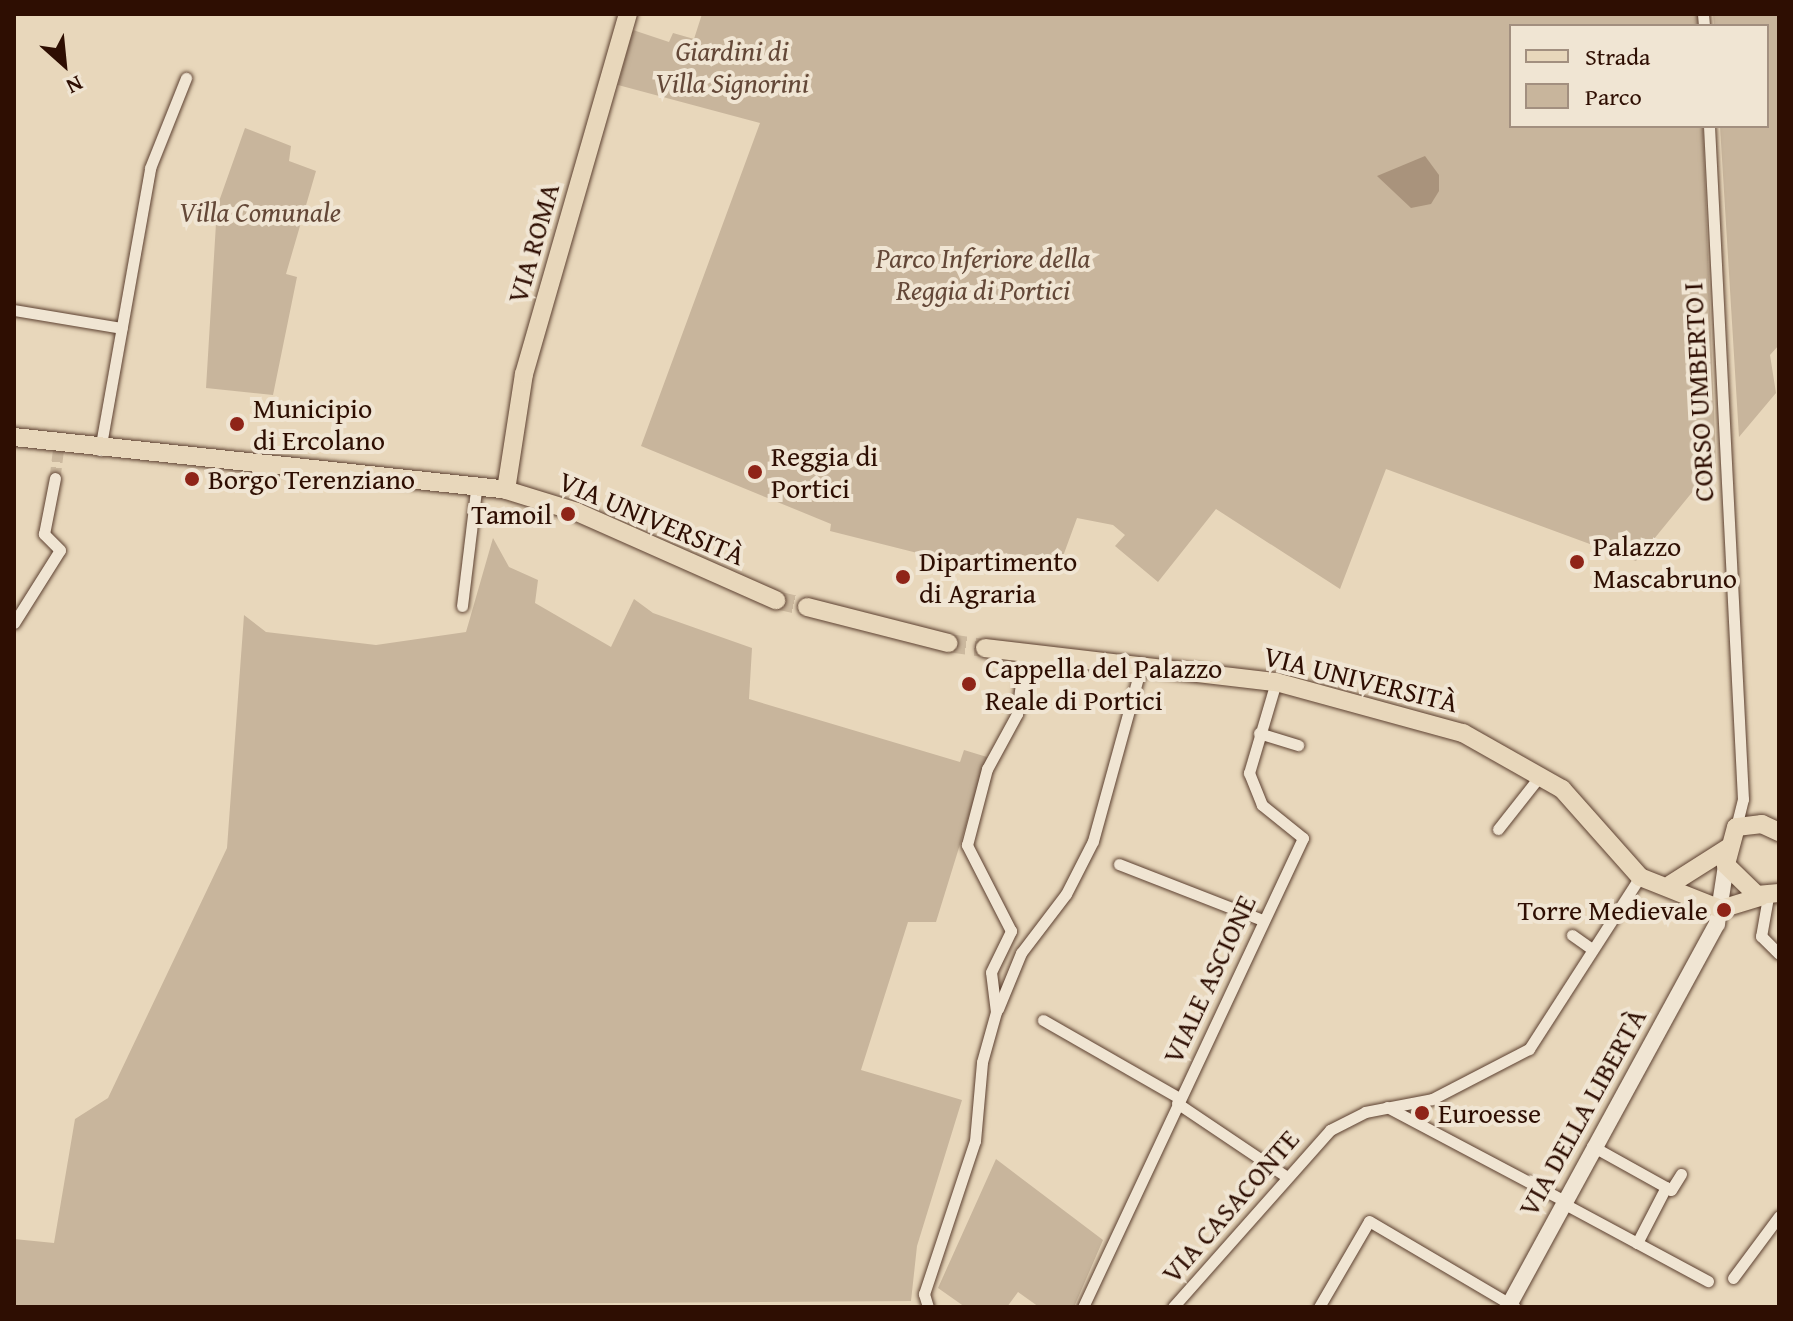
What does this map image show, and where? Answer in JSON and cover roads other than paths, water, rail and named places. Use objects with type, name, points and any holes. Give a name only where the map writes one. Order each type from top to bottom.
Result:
[{"type":"main road","name":"VIA ROMA","points":[[506,490],[524,374],[628,14]]},
{"type":"main road","name":"VIA UNIVERSITÀ","points":[[14,437],[100,451],[476,490],[506,490],[577,512],[776,600]]},
{"type":"main road","points":[[807,607],[948,643]]},
{"type":"main road","name":"VIA UNIVERSITÀ","points":[[985,648],[1276,682],[1463,733],[1562,789],[1640,877]]},
{"type":"main road","points":[[1671,884],[1727,856],[1736,827],[1756,824],[1779,832]]},
{"type":"main road","points":[[1727,856],[1769,896]]},
{"type":"main road","points":[[1640,877],[1671,884],[1721,909],[1769,896]]},
{"type":"street","points":[[100,451],[150,168],[186,78]]},
{"type":"street","name":"CORSO UMBERTO I","points":[[1709,128],[1743,799],[1736,827]]},
{"type":"street","points":[[14,310],[121,328]]},
{"type":"street","points":[[14,623],[60,550],[44,534],[55,478]]},
{"type":"street","points":[[462,606],[476,490]]},
{"type":"street","points":[[996,1012],[991,972],[1011,931],[967,845],[987,769],[1017,714],[1025,652]]},
{"type":"street","points":[[928,1307],[924,1294],[975,1141],[982,1062],[996,1012],[1021,953],[1066,894],[1093,841],[1141,667]]},
{"type":"street","name":"VIALE ASCIONE","points":[[1083,1307],[1303,838],[1262,805],[1249,773],[1276,682]]},
{"type":"street","points":[[1259,733],[1298,745]]},
{"type":"street","points":[[1498,829],[1539,777]]},
{"type":"street","name":"CORSO UMBERTO I","points":[[1743,799],[1756,824]]},
{"type":"street","name":"VIA DELLA LIBERTÀ","points":[[1511,1306],[1561,1201],[1706,943],[1721,909],[1727,856]]},
{"type":"street","points":[[1119,864],[1263,920]]},
{"type":"street","name":"VIA CASACONTE","points":[[1173,1307],[1284,1175],[1330,1130],[1386,1107],[1446,1093],[1529,1049],[1640,877]]},
{"type":"street","points":[[1769,896],[1761,936],[1779,954]]},
{"type":"street","points":[[1572,935],[1592,949]]},
{"type":"street","points":[[1043,1020],[1178,1100],[1284,1175]]},
{"type":"street","points":[[1386,1107],[1708,1281]]},
{"type":"street","points":[[1591,1146],[1671,1190],[1681,1174]]},
{"type":"street","points":[[1637,1243],[1666,1187]]},
{"type":"street","points":[[1733,1278],[1779,1216]]},
{"type":"street","points":[[1319,1307],[1369,1221],[1511,1306]]},
{"type":"tunnel","points":[[55,478],[59,445]]},
{"type":"tunnel","points":[[776,600],[807,607]]},
{"type":"tunnel","points":[[948,643],[985,648]]},
{"type":"place","name":"Municipio di Ercolano","points":[[237,424]]},
{"type":"place","name":"Reggia di Portici","points":[[755,472]]},
{"type":"place","name":"Borgo Terenziano","points":[[192,479]]},
{"type":"place","name":"Tamoil","points":[[568,514]]},
{"type":"place","name":"Palazzo Mascabruno","points":[[1577,562]]},
{"type":"place","name":"Dipartimento di Agraria","points":[[903,577]]},
{"type":"place","name":"Cappella del Palazzo Reale di Portici","points":[[969,684]]},
{"type":"place","name":"Torre Medievale","points":[[1724,910]]},
{"type":"place","name":"Euroesse","points":[[1422,1113]]},
{"type":"park label","name":"Giardini di Villa Signorini","points":[[732,67]]},
{"type":"park label","name":"Villa Comunale","points":[[260,212]]},
{"type":"park label","name":"Parco Inferiore della Reggia di Portici","points":[[983,274]]}]
